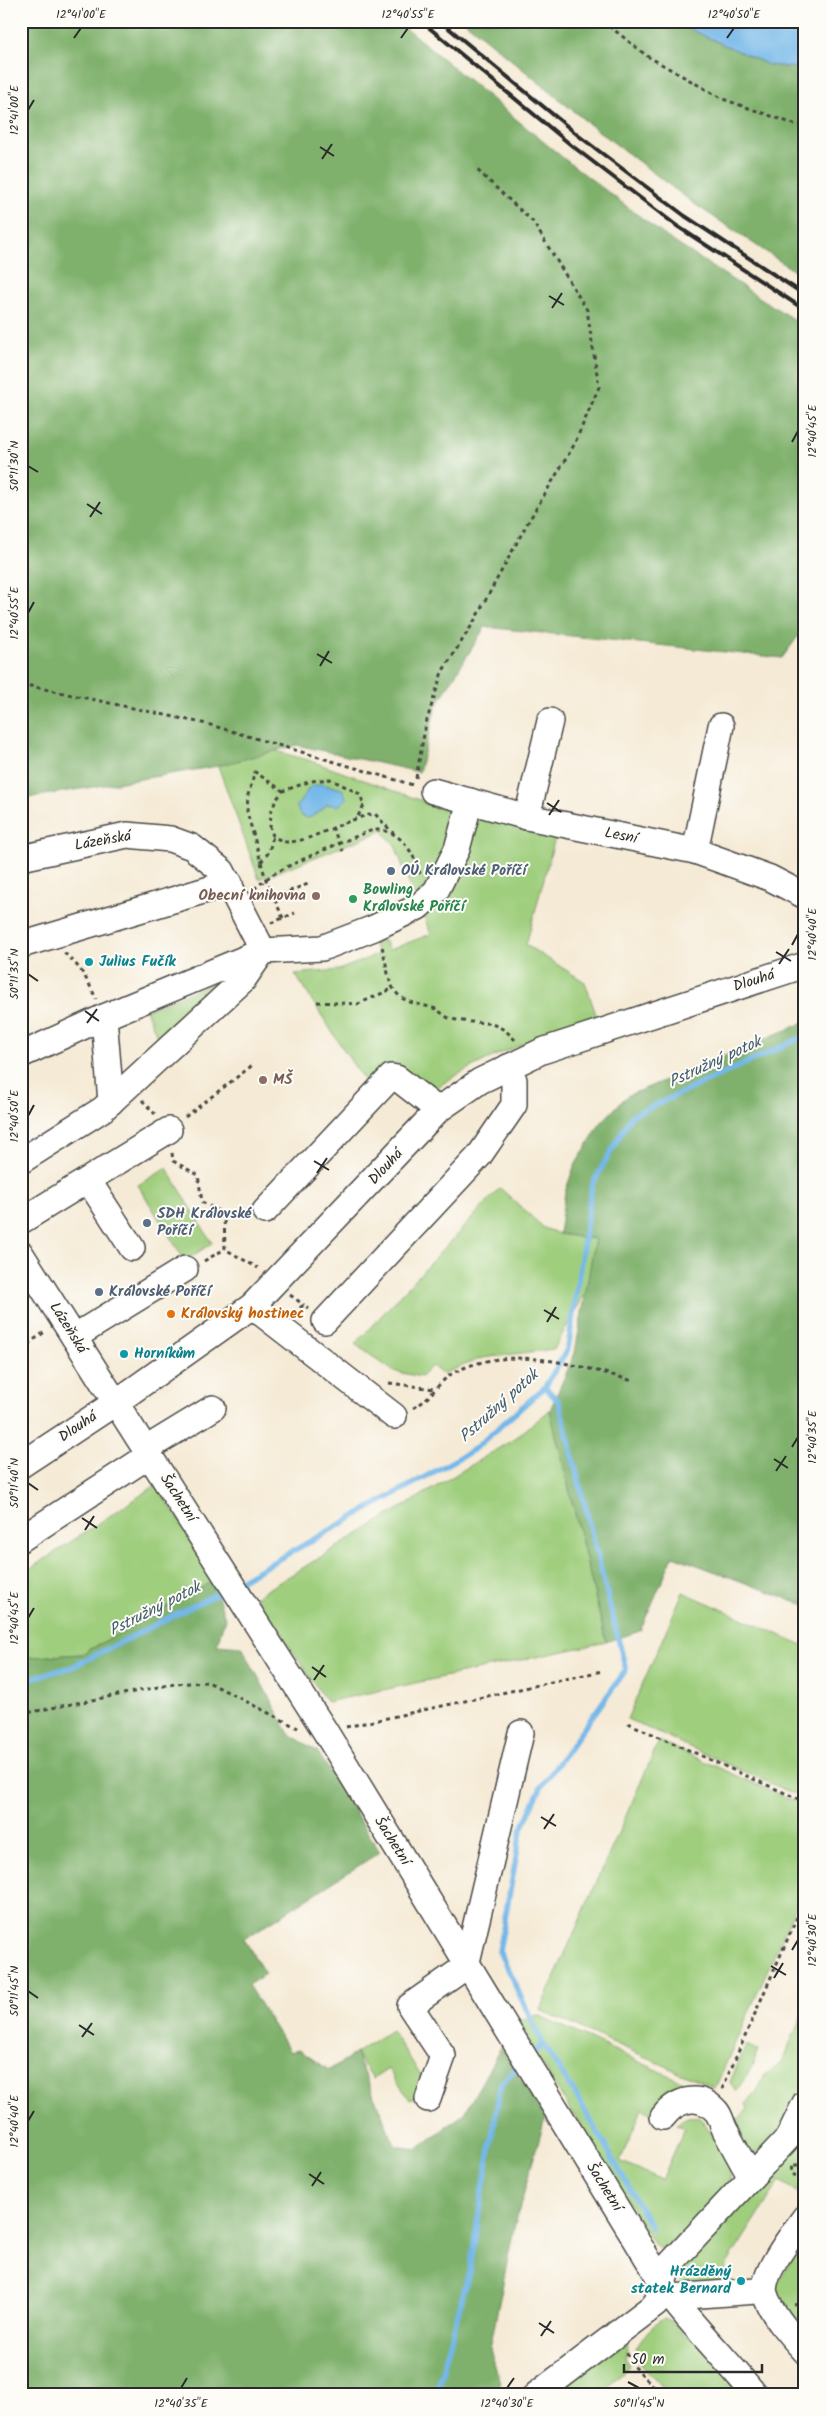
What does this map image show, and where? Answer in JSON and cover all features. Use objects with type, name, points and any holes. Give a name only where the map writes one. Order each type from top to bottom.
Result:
[{"type":"street","points":[[527,817],[550,721]]},
{"type":"street","points":[[695,851],[721,726]]},
{"type":"street","name":"Lesní","points":[[433,791],[527,817],[695,851],[770,878],[805,896]]},
{"type":"street","points":[[21,1055],[104,1017],[258,940],[322,948],[374,928],[418,907],[436,891],[457,849],[470,802]]},
{"type":"street","name":"Lázeňská","points":[[21,858],[127,835],[170,838],[192,847],[222,871],[230,883],[258,940]]},
{"type":"street","points":[[31,943],[230,883]]},
{"type":"street","points":[[21,1161],[111,1102],[243,980],[258,940]]},
{"type":"street","name":"Dlouhá","points":[[21,1465],[115,1403],[252,1306],[438,1110],[480,1081],[542,1051],[805,965]]},
{"type":"street","points":[[104,1017],[111,1102]]},
{"type":"street","points":[[325,1321],[479,1156],[514,1105],[514,1080],[508,1067]]},
{"type":"street","points":[[265,1211],[391,1077],[397,1078],[438,1110]]},
{"type":"street","points":[[21,1221],[169,1130]]},
{"type":"street","points":[[88,1180],[132,1248]]},
{"type":"street","name":"Lázeňská","points":[[21,1254],[115,1403]]},
{"type":"street","points":[[68,1328],[185,1269]]},
{"type":"street","points":[[252,1306],[394,1416]]},
{"type":"street","name":"Šachetní","points":[[115,1403],[244,1602],[667,2290],[695,2328],[720,2352],[755,2395]]},
{"type":"street","points":[[21,1539],[213,1408]]},
{"type":"street","points":[[428,2100],[443,2056],[410,2006],[467,1964],[521,1733]]},
{"type":"street","points":[[663,2117],[671,2107],[687,2099],[703,2101],[717,2111],[725,2130],[751,2177]]},
{"type":"street","points":[[536,2395],[656,2304],[667,2290],[669,2265],[788,2138],[805,2103]]},
{"type":"street","points":[[805,2217],[773,2264],[768,2275],[764,2293],[773,2309],[805,2351]]},
{"type":"street","points":[[667,2290],[757,2291],[764,2293]]},
{"type":"path","points":[[603,21],[647,56],[723,99],[805,128]]},
{"type":"path","points":[[21,684],[207,724],[414,786],[426,722],[442,672],[472,625],[527,524],[574,445],[599,387],[587,310],[532,222],[475,168]]},
{"type":"path","points":[[283,791],[255,772],[248,795],[247,812],[266,880],[283,918]]},
{"type":"path","points":[[261,862],[269,852],[273,836],[270,827],[271,812],[276,800],[283,791],[330,778],[360,794],[364,805],[358,816]]},
{"type":"path","points":[[273,836],[284,842],[296,841],[358,816],[375,814],[405,844],[417,864],[421,877]]},
{"type":"path","points":[[332,827],[343,851]]},
{"type":"path","points":[[242,907],[252,891],[273,874],[374,830],[394,834]]},
{"type":"path","points":[[274,897],[308,884]]},
{"type":"path","points":[[258,940],[283,918],[295,913]]},
{"type":"path","points":[[374,928],[381,944],[394,988],[410,1003],[434,1008],[451,1019],[486,1022],[504,1028],[517,1042]]},
{"type":"path","points":[[31,943],[55,946],[71,958],[89,982],[104,1017]]},
{"type":"path","points":[[317,1002],[358,1004],[394,988]]},
{"type":"path","points":[[129,1085],[169,1130],[254,1064]]},
{"type":"path","points":[[282,1290],[304,1305]]},
{"type":"path","points":[[21,1348],[68,1328]]},
{"type":"path","points":[[394,1416],[416,1407],[453,1374],[486,1362],[533,1358],[572,1364],[633,1381]]},
{"type":"path","points":[[384,1380],[392,1385],[435,1389]]},
{"type":"path","points":[[628,1723],[805,1802]]},
{"type":"path","points":[[732,2066],[805,1900]]},
{"type":"path","points":[[792,2165],[801,2165],[804,2169],[805,2177],[793,2175],[791,2172],[792,2165]]},
{"type":"path","points":[[798,2305],[805,2304]]},
{"type":"path","points":[[628,2349],[626,2355],[629,2361],[662,2395]]},
{"type":"green space","points":[[21,21],[397,21],[562,157],[668,238],[805,327],[805,627],[782,658],[485,627],[436,706],[419,772],[297,745],[218,766],[21,799]]},
{"type":"green space","points":[[464,21],[672,21],[769,65],[805,69],[805,278],[693,203],[588,123]]},
{"type":"green space","points":[[200,730],[308,760],[456,813],[437,877],[415,900],[395,845],[382,831],[259,879],[218,766]]},
{"type":"green space","points":[[476,818],[556,834],[526,945],[585,982],[597,1018],[532,1041],[489,1059],[448,1080],[429,1093],[396,1063],[371,1089],[295,974],[339,970],[378,954],[374,944],[384,940],[389,950],[431,934],[423,915]]},
{"type":"green space","points":[[215,982],[215,987],[160,1043],[146,1010]]},
{"type":"green space","points":[[805,1022],[805,1605],[673,1556],[640,1631],[606,1642],[550,1410],[575,1353],[595,1239],[559,1234],[565,1192],[574,1167],[600,1124],[627,1096]]},
{"type":"green space","points":[[167,1168],[212,1243],[185,1261],[138,1185]]},
{"type":"green space","points":[[500,1188],[544,1228],[559,1234],[595,1239],[586,1292],[554,1349],[482,1358],[442,1374],[432,1366],[421,1377],[393,1371],[355,1344]]},
{"type":"green space","points":[[550,1410],[606,1642],[327,1702],[255,1597],[514,1439]]},
{"type":"green space","points":[[156,1485],[218,1579],[82,1654],[21,1658],[21,1613],[30,1608],[21,1590],[21,1575]]},
{"type":"green space","points":[[213,1581],[225,1618],[217,1645],[242,1647],[289,1734],[317,1751],[380,1852],[244,1939],[265,1974],[248,1985],[290,2052],[299,2050],[329,2070],[356,2053],[395,2146],[417,2149],[465,2113],[501,2047],[545,2118],[514,2228],[490,2348],[500,2383],[486,2395],[21,2395],[21,1658],[82,1654]]},
{"type":"green space","points":[[683,1592],[805,1646],[805,1799],[627,1719]]},
{"type":"green space","points":[[659,1741],[805,1806],[805,1886],[715,2088],[540,2010]]},
{"type":"green space","points":[[805,2008],[805,2089],[797,2108],[786,2124],[758,2153],[754,2153],[747,2149],[735,2130],[740,2127],[739,2118],[748,2109],[746,2104],[757,2092],[765,2075],[782,2062]]},
{"type":"green space","points":[[538,2015],[698,2089],[684,2089],[673,2094],[657,2115],[642,2109],[620,2161],[662,2180],[685,2127],[677,2124],[684,2118],[699,2118],[707,2126],[716,2141],[730,2170],[730,2180],[670,2250],[660,2249],[655,2245],[515,2021]]},
{"type":"green space","points":[[391,2030],[429,2087],[410,2100],[388,2069],[373,2079],[356,2053]]},
{"type":"green space","points":[[746,2045],[759,2051],[748,2074],[736,2091],[730,2082]]},
{"type":"green space","points":[[805,2134],[805,2196],[780,2181],[725,2267],[726,2288],[683,2287],[680,2282],[681,2267],[803,2139]]},
{"type":"green space","points":[[805,2238],[805,2334],[777,2296],[776,2284]]},
{"type":"green space","points":[[664,2318],[673,2322],[687,2338],[692,2334],[742,2395],[670,2395],[633,2355],[638,2344],[646,2334]]},
{"type":"green space","points":[[624,2340],[628,2344],[625,2358],[629,2366],[599,2395],[549,2395]]},
{"type":"water","points":[[672,21],[805,21],[805,69],[769,65]]},
{"type":"water","points":[[321,784],[342,789],[347,799],[338,806],[327,804],[322,810],[309,818],[302,816],[297,806],[310,787]]},
{"type":"waterway","name":"Pstružný potok","points":[[236,1583],[473,1450],[545,1387],[568,1348],[592,1185],[631,1116],[805,1036]]},
{"type":"waterway","points":[[531,2055],[543,2044],[499,1951],[521,1831],[541,1787],[626,1670],[559,1402],[545,1387]]},
{"type":"waterway","name":"Pstružný potok","points":[[21,1681],[72,1667],[226,1589]]},
{"type":"waterway","points":[[543,2044],[579,2100],[652,2228]]},
{"type":"waterway","points":[[436,2395],[470,2268],[501,2083],[522,2063]]},
{"type":"waterway","points":[[805,2271],[803,2281],[805,2289]]},
{"type":"railway","points":[[421,21],[571,145],[677,226],[805,310]]},
{"type":"railway","points":[[440,21],[579,136],[685,216],[805,295]]},
{"type":"place","name":"OÚ Královské Poříčí","points":[[391,871]]},
{"type":"place","name":"Obecní knihovna","points":[[316,896]]},
{"type":"place","name":"Bowling Královské Poříčí","points":[[353,899]]},
{"type":"place","name":"Julius Fučík","points":[[89,962]]},
{"type":"place","name":"MŠ","points":[[263,1080]]},
{"type":"place","name":"SDH Královské Poříčí","points":[[147,1223]]},
{"type":"place","name":"Královské Poříčí","points":[[99,1292]]},
{"type":"place","name":"Královský hostinec","points":[[171,1314]]},
{"type":"place","name":"Horníkům","points":[[124,1354]]},
{"type":"place","name":"Hrázděný statek Bernard","points":[[741,2281]]}]
